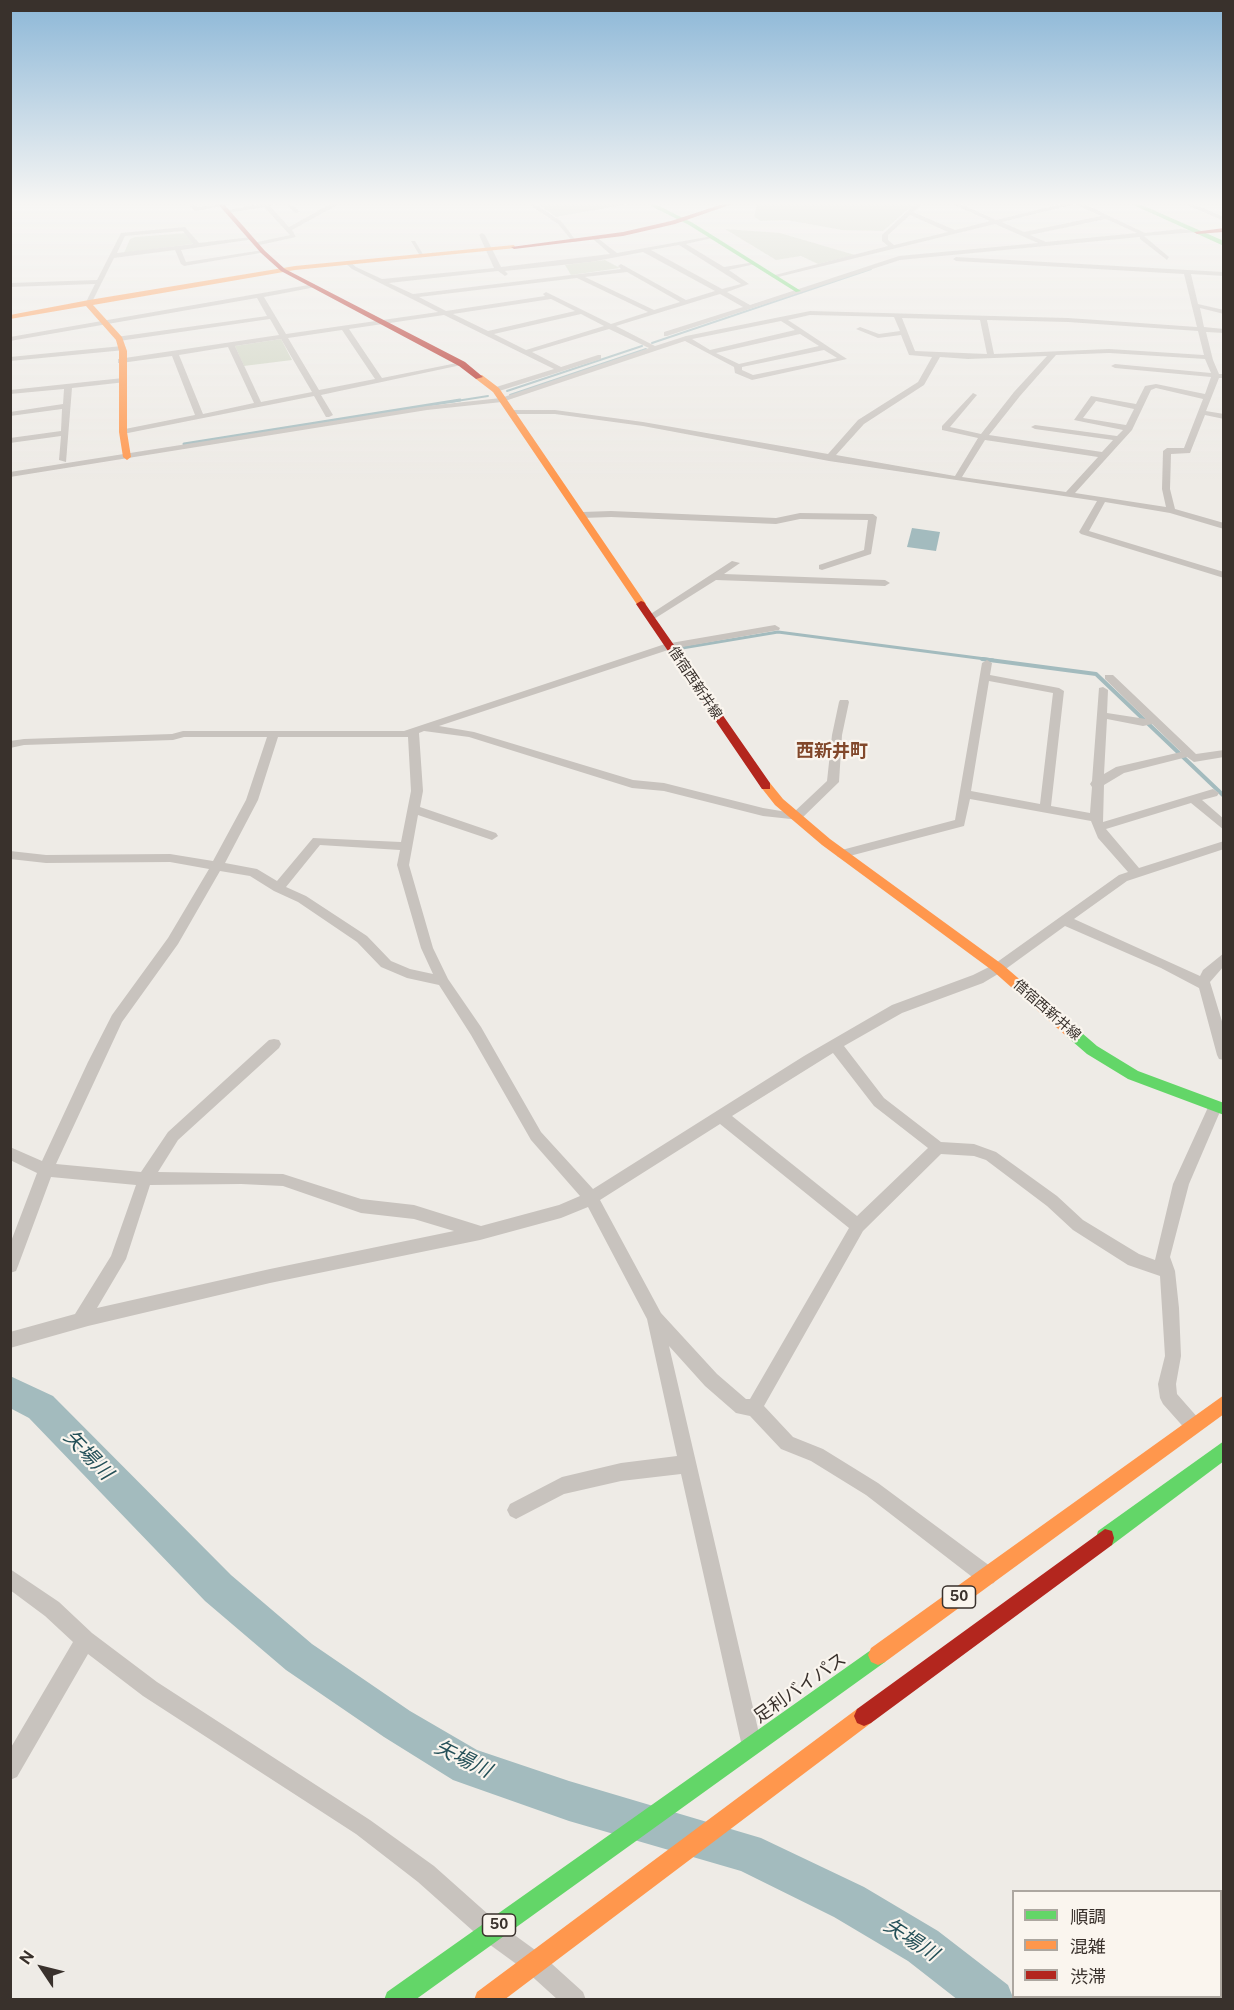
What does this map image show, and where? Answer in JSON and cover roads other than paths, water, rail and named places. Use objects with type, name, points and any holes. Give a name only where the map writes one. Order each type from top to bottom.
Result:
[{"type":"main road","points":[[10,317],[121,297]]},
{"type":"main road","name":"借宿西新井線","points":[[334,297],[462,364],[499,395],[758,776],[779,802],[842,854],[998,968],[1092,1050],[1113,1064],[1155,1084],[1219,1108]]},
{"type":"main road","points":[[89,302],[90,308],[121,350],[123,432],[127,453]]},
{"type":"main road","name":"足利バイパス","points":[[395,2000],[988,1576],[1224,1402]]},
{"type":"main road","name":"50","points":[[485,2000],[1018,1601],[1224,1450]]},
{"type":"street","points":[[89,302],[92,297]]},
{"type":"street","points":[[10,339],[249,297]]},
{"type":"street","points":[[260,297],[329,415]]},
{"type":"street","points":[[416,297],[562,369]]},
{"type":"street","points":[[10,359],[121,350],[175,353],[552,297],[654,348]]},
{"type":"street","points":[[621,297],[655,313]]},
{"type":"street","points":[[675,297],[686,303]]},
{"type":"street","points":[[526,352],[706,297]]},
{"type":"street","points":[[731,297],[750,307]]},
{"type":"street","points":[[664,335],[781,297]]},
{"type":"street","points":[[1193,297],[1211,360],[1220,375]]},
{"type":"street","points":[[1195,305],[1224,312]]},
{"type":"street","points":[[489,333],[582,312]]},
{"type":"street","points":[[10,475],[127,453],[499,395],[686,338],[819,312],[983,317],[1224,331]]},
{"type":"street","points":[[897,315],[912,353],[991,355],[1109,351],[1211,360]]},
{"type":"street","points":[[121,350],[272,316]]},
{"type":"street","points":[[983,317],[991,355]]},
{"type":"street","points":[[738,366],[738,371],[756,378],[843,359],[781,318]]},
{"type":"street","points":[[345,329],[380,380]]},
{"type":"street","points":[[860,329],[878,336],[904,333]]},
{"type":"street","points":[[709,352],[802,331]]},
{"type":"street","points":[[686,338],[738,366],[827,347]]},
{"type":"street","points":[[633,346],[653,339]]},
{"type":"street","points":[[231,346],[259,405]]},
{"type":"street","points":[[957,479],[983,437],[1054,352]]},
{"type":"street","points":[[175,353],[200,417]]},
{"type":"street","points":[[829,458],[861,422],[921,383],[938,355]]},
{"type":"street","points":[[499,395],[562,369],[603,356]]},
{"type":"street","points":[[123,432],[462,364]]},
{"type":"street","points":[[1115,366],[1220,375]]},
{"type":"street","points":[[1171,511],[1166,489],[1167,451],[1187,451],[1207,397],[1220,375]]},
{"type":"street","points":[[10,392],[123,380]]},
{"type":"street","points":[[63,460],[68,386]]},
{"type":"street","points":[[1069,494],[1129,428],[1147,389],[1152,386],[1207,397]]},
{"type":"street","points":[[973,395],[945,428],[983,437],[1103,455]]},
{"type":"street","points":[[1129,428],[1078,420],[1094,398],[1138,407]]},
{"type":"street","points":[[10,414],[65,406]]},
{"type":"street","points":[[511,412],[555,412],[643,424],[957,479],[1103,499],[1171,511],[1224,526]]},
{"type":"street","points":[[1202,412],[1224,417]]},
{"type":"street","points":[[1035,427],[1120,439]]},
{"type":"street","points":[[10,441],[64,433]]},
{"type":"street","points":[[10,469],[127,453]]},
{"type":"street","points":[[1103,499],[1084,532],[1224,575]]},
{"type":"street","points":[[582,515],[611,514],[776,521],[800,516],[873,517],[868,552],[822,567]]},
{"type":"street","points":[[651,617],[735,563]]},
{"type":"street","points":[[714,576],[885,583]]},
{"type":"street","points":[[419,730],[669,646],[775,628]]},
{"type":"street","points":[[842,854],[960,823],[987,663]]},
{"type":"street","points":[[985,676],[1059,691],[1046,809]]},
{"type":"street","points":[[1109,677],[1194,758],[1224,753]]},
{"type":"street","points":[[1103,690],[1096,784],[1097,822],[1102,835],[1137,874]]},
{"type":"street","points":[[10,745],[24,742],[183,734],[273,735],[419,730],[470,734],[632,784],[664,787],[763,812],[796,817],[833,782],[837,735],[844,702]]},
{"type":"street","points":[[1101,714],[1143,723],[1154,720]]},
{"type":"street","points":[[419,730],[417,791],[403,865],[427,948],[442,981],[476,1031],[536,1136],[591,1198],[655,1318],[711,1380],[742,1407],[754,1408],[787,1443],[818,1455],[872,1489],[988,1576]]},
{"type":"street","points":[[10,1266],[46,1170],[117,1019],[173,941],[218,864],[252,800],[273,735]]},
{"type":"street","points":[[1096,784],[1120,770],[1189,753]]},
{"type":"street","points":[[965,794],[1046,809],[1097,822],[1213,793]]},
{"type":"street","points":[[1193,799],[1224,826]]},
{"type":"street","points":[[414,809],[492,836]]},
{"type":"street","points":[[278,888],[317,841],[405,846]]},
{"type":"street","points":[[10,1340],[81,1319],[270,1276],[480,1233],[561,1211],[591,1198],[835,1045],[897,1009],[978,979],[998,968],[1123,878],[1224,845]]},
{"type":"street","points":[[10,855],[46,859],[170,858],[218,864],[253,872],[318,909],[362,939],[386,964],[407,973],[442,981]]},
{"type":"street","points":[[1064,920],[1206,986],[1224,1055]]},
{"type":"street","points":[[1202,984],[1208,973],[1224,958]]},
{"type":"street","points":[[81,1319],[118,1258],[145,1179],[173,1136],[274,1044]]},
{"type":"street","points":[[835,1045],[879,1102],[938,1148],[974,1150],[991,1156],[1052,1201],[1078,1225],[1134,1260],[1167,1271]]},
{"type":"street","points":[[1193,1425],[1169,1398],[1167,1384],[1173,1356],[1172,1308],[1167,1271],[1162,1257],[1181,1184],[1219,1108]]},
{"type":"street","points":[[721,1116],[858,1226]]},
{"type":"street","points":[[754,1408],[858,1226],[938,1148]]},
{"type":"street","points":[[10,1153],[46,1170],[145,1179],[283,1180],[361,1206],[414,1212],[480,1233]]},
{"type":"street","points":[[655,1318],[751,1744]]},
{"type":"street","points":[[516,1510],[562,1486],[621,1472],[689,1464]]},
{"type":"street","points":[[10,1578],[52,1609],[85,1640],[150,1689],[363,1827],[426,1874],[490,1931],[534,1964],[575,2000]]},
{"type":"street","points":[[10,1770],[85,1640]]},
{"type":"water","points":[[912,528],[940,532],[936,551],[907,547]]},
{"type":"waterway","points":[[652,343],[789,297]]},
{"type":"waterway","points":[[507,391],[642,346]]},
{"type":"waterway","points":[[510,395],[646,349]]},
{"type":"waterway","points":[[450,402],[488,396]]},
{"type":"waterway","points":[[184,444],[460,400]]},
{"type":"waterway","points":[[682,648],[778,632],[993,660]]},
{"type":"waterway","points":[[982,659],[1096,674],[1224,796]]},
{"type":"waterway","name":"矢場川","points":[[10,1391],[41,1407],[218,1588],[299,1657],[397,1724],[467,1766],[569,1801],[747,1852],[849,1902],[923,1946],[993,2000]]},
{"type":"district","name":"西新井町","points":[[832,751]]}]
